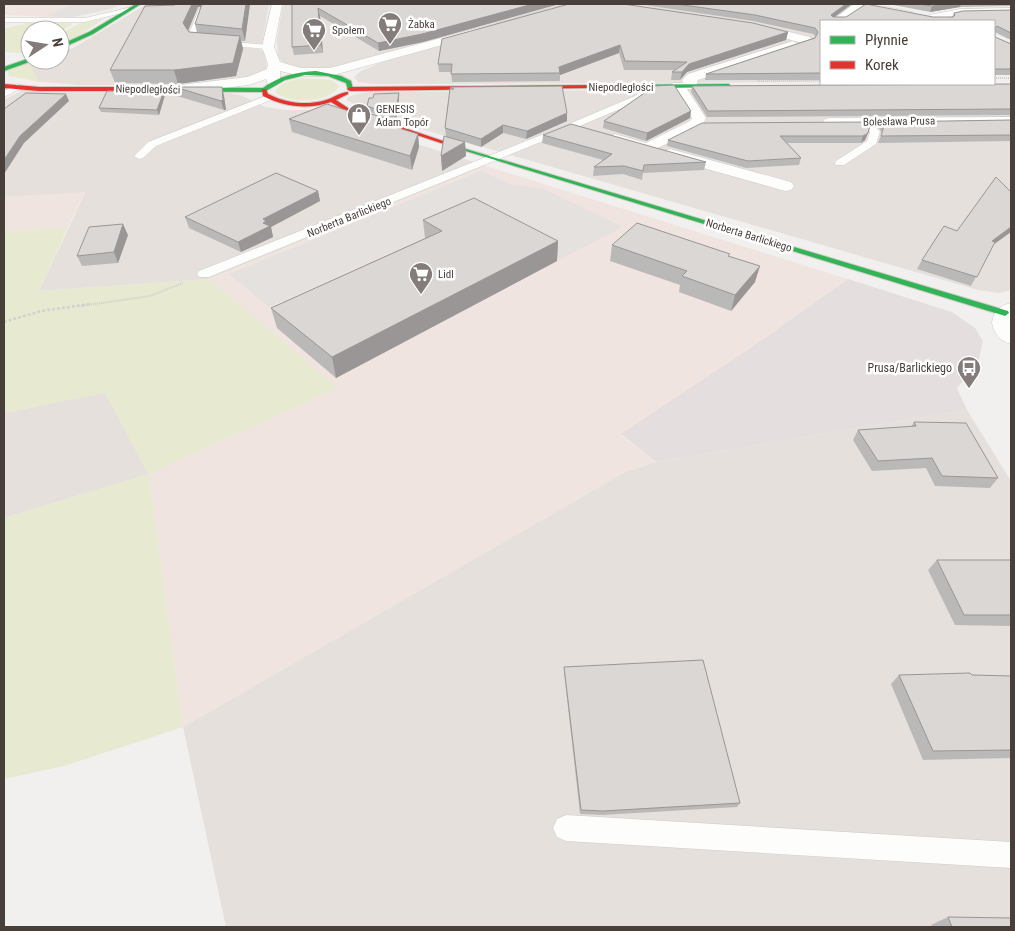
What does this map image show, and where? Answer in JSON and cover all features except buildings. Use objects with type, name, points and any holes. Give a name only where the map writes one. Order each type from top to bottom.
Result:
[{"type":"street","points":[[277,4],[268,47],[270,81],[283,104],[331,100],[341,96],[350,86],[352,75],[376,61],[489,29]]},
{"type":"street","points":[[837,20],[861,4]]},
{"type":"street","points":[[70,42],[91,33],[134,7]]},
{"type":"street","points":[[942,20],[928,16],[960,12],[1011,11]]},
{"type":"street","points":[[697,124],[699,118],[697,112],[684,86],[689,80],[693,77],[812,37],[744,25]]},
{"type":"street","points":[[4,60],[20,56]]},
{"type":"street","name":"Niepodległości","points":[[4,86],[39,89],[175,90],[270,81],[288,70],[314,74],[376,61]]},
{"type":"street","points":[[4,69],[20,63]]},
{"type":"street","points":[[314,74],[339,76],[350,86]]},
{"type":"street","name":"Niepodległości","points":[[4,78],[62,88]]},
{"type":"street","points":[[175,90],[249,81],[270,81]]},
{"type":"street","name":"Niepodległości","points":[[350,86],[738,86]]},
{"type":"street","name":"Norberta Barlickiego","points":[[331,100],[357,114],[493,158],[1008,311]]},
{"type":"street","name":"Bolesława Prusa","points":[[811,122],[1011,121]]},
{"type":"street","points":[[647,148],[697,124],[716,123]]},
{"type":"street","points":[[572,126],[785,186]]},
{"type":"street","points":[[1008,311],[1002,319],[1003,326],[1011,337]]},
{"type":"lane","points":[[70,20],[85,20],[134,7]]},
{"type":"lane","points":[[214,8],[202,9],[192,36],[196,41],[268,47]]},
{"type":"lane","points":[[48,20],[54,16]]},
{"type":"lane","points":[[4,20],[20,20]]},
{"type":"lane","points":[[4,26],[20,24]]},
{"type":"lane","points":[[139,156],[152,144],[270,81]]},
{"type":"lane","points":[[4,94],[17,87]]},
{"type":"lane","points":[[493,158],[638,98],[649,87]]},
{"type":"lane","points":[[840,163],[872,142],[875,132],[868,122]]},
{"type":"lane","name":"Norberta Barlickiego","points":[[204,274],[493,158]]},
{"type":"lane","points":[[566,828],[1011,854]]},
{"type":"path","points":[[995,32],[1011,40]]},
{"type":"path","points":[[995,78],[1011,78]]},
{"type":"path","points":[[4,322],[41,311],[150,296],[204,274]]},
{"type":"shaded area","points":[[4,4],[122,4],[112,9],[71,18],[4,15]]},
{"type":"shaded area","points":[[72,4],[120,4],[109,9],[70,17],[48,16]]},
{"type":"shaded area","points":[[147,4],[269,4],[262,44],[199,43],[265,51],[267,70],[242,80],[180,85],[78,85],[42,82],[9,76],[8,71],[20,66],[20,70],[70,70],[70,49]]},
{"type":"shaded area","points":[[283,4],[569,4],[333,70],[294,68],[286,65],[278,58],[277,39]]},
{"type":"shaded area","points":[[586,4],[856,4],[934,20],[820,20],[820,82],[372,84],[358,82],[354,77],[361,71],[382,62]]},
{"type":"shaded area","points":[[1011,87],[1011,290],[999,293],[978,290],[379,117],[346,100],[348,97],[357,94],[372,92]]},
{"type":"shaded area","points":[[23,90],[230,93],[243,96],[265,107],[286,110],[311,110],[486,166],[209,279],[39,291],[85,193],[4,197],[4,100]]},
{"type":"shaded area","points":[[486,166],[848,279],[746,351],[621,435],[656,462],[625,472],[183,727],[149,474],[338,388],[209,279]]},
{"type":"shaded area","points":[[481,171],[510,184],[544,189],[623,227],[559,260],[474,215],[269,307],[229,274]]},
{"type":"shaded area","points":[[85,192],[68,227],[4,232],[4,197]]},
{"type":"shaded area","points":[[848,279],[952,312],[975,328],[983,341],[978,363],[957,388],[967,410],[656,462],[621,434],[746,351]]},
{"type":"shaded area","points":[[105,392],[149,474],[4,518],[4,413]]},
{"type":"shaded area","points":[[967,410],[1011,481],[1011,927],[226,927],[183,727],[625,472],[656,462]]},
{"type":"green space","points":[[104,19],[70,39],[70,29],[81,23]]},
{"type":"green space","points":[[20,25],[20,53],[4,52],[4,29]]},
{"type":"green space","points":[[20,66],[20,70],[32,70],[39,82],[9,76],[8,71]]},
{"type":"green space","points":[[303,78],[331,80],[339,86],[335,92],[319,99],[290,99],[276,93],[276,90],[285,83]]},
{"type":"green space","points":[[68,227],[39,291],[209,279],[338,388],[149,474],[183,727],[64,766],[4,779],[4,518],[148,474],[105,393],[4,413],[4,232]]},
{"type":"traffic: fast","points":[[70,42],[91,33],[139,4]]},
{"type":"traffic: fast","points":[[4,69],[20,63]]},
{"type":"traffic: fast","points":[[264,90],[283,79],[305,73],[328,74],[339,77],[349,82],[350,89]]},
{"type":"traffic: fast","points":[[595,87],[729,86]]},
{"type":"traffic: fast","points":[[128,89],[264,90]]},
{"type":"traffic: fast","points":[[458,147],[1005,313]]},
{"type":"traffic: jam","points":[[4,86],[39,89],[128,89]]},
{"type":"traffic: jam","points":[[350,89],[595,87]]},
{"type":"traffic: jam","points":[[264,90],[265,95],[275,100],[295,105],[326,102],[346,93]]},
{"type":"traffic: jam","points":[[331,100],[349,111],[458,147]]},
{"type":"place","name":"Żabka","points":[[390,45]]},
{"type":"place","name":"Społem","points":[[314,51]]},
{"type":"place","name":"GENESIS Adam Topór","points":[[359,136]]},
{"type":"place","name":"Lidl","points":[[421,295]]},
{"type":"place","name":"Prusa/Barlickiego","points":[[969,389]]}]
